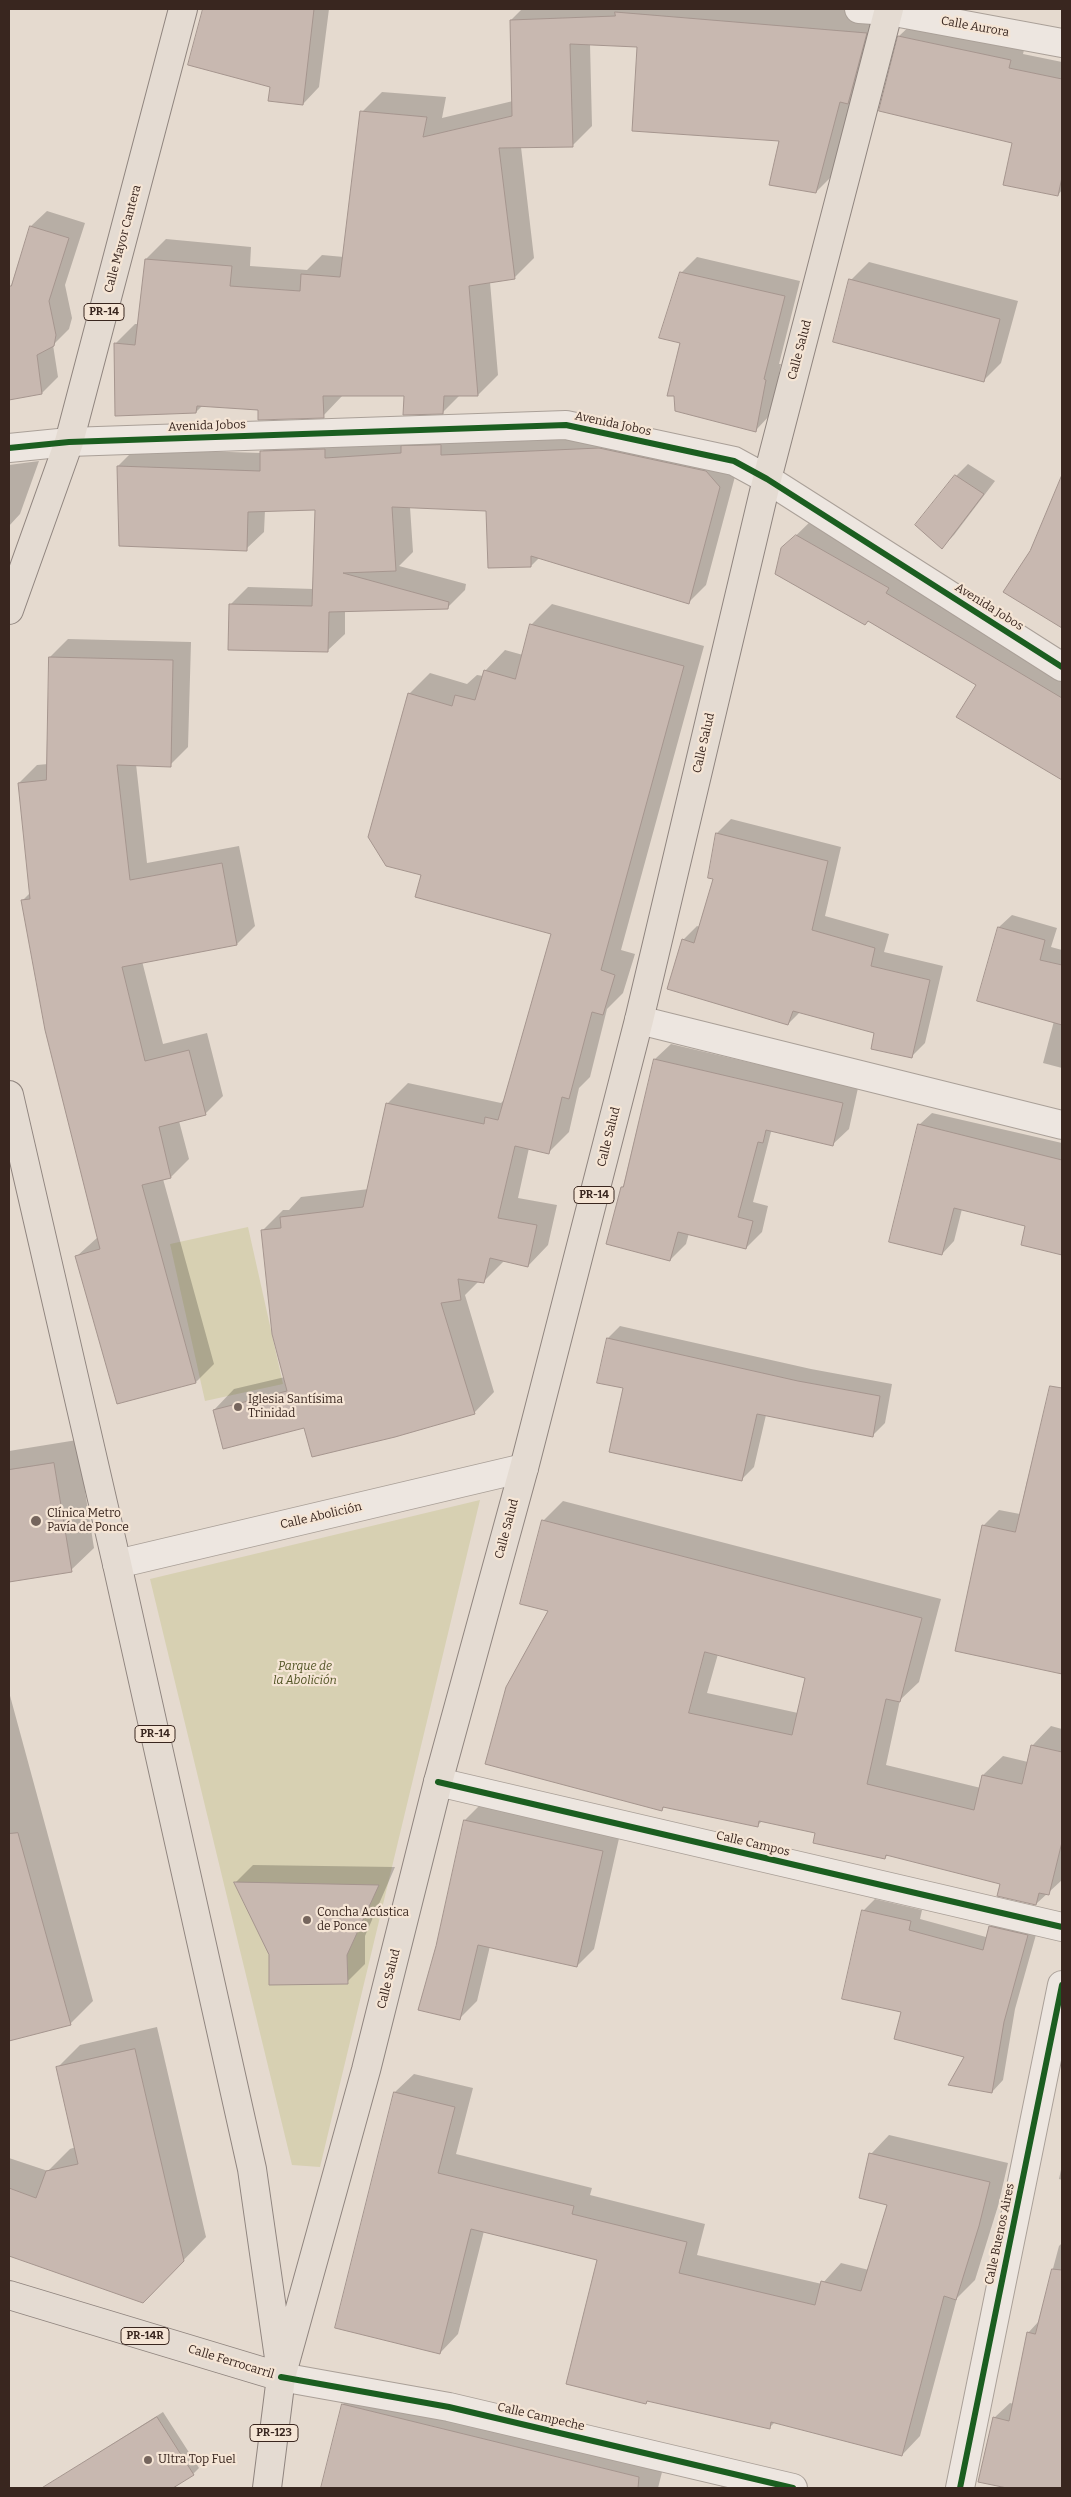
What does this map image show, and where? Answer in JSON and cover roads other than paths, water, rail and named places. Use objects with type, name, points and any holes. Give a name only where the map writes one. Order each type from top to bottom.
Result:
[{"type":"main road","name":"Calle Mayor Cantera","points":[[9,610],[70,442],[184,9]]},
{"type":"main road","name":"Calle Salud","points":[[281,2377],[366,2070],[438,1782],[524,1468],[639,1020],[767,479],[889,10]]},
{"type":"main road","name":"PR-14","points":[[9,1095],[117,1564],[252,2169],[281,2377]]},
{"type":"main road","name":"Calle Ferrocarril","points":[[9,2294],[281,2377]]},
{"type":"main road","name":"PR-123","points":[[267,2488],[281,2377]]},
{"type":"street","name":"Calle Aurora","points":[[859,9],[889,10],[1062,43]]},
{"type":"street","name":"Avenida Jobos","points":[[9,448],[70,442],[566,425],[734,460],[767,479],[1062,667]]},
{"type":"street","points":[[639,1020],[1062,1125]]},
{"type":"street","name":"Calle Abolición","points":[[117,1564],[524,1468]]},
{"type":"street","name":"Calle Campos","points":[[438,1782],[1062,1928]]},
{"type":"street","name":"Calle Buenos Aires","points":[[960,2488],[1062,1985]]},
{"type":"street","name":"Calle Campeche","points":[[281,2377],[449,2407],[793,2488]]},
{"type":"place","name":"Iglesia Santísima Trinidad","points":[[238,1407]]},
{"type":"place","name":"Clínica Metro Pavía de Ponce","points":[[36,1521]]},
{"type":"place","name":"Concha Acústica de Ponce","points":[[307,1920]]},
{"type":"place","name":"Ultra Top Fuel","points":[[148,2460]]},
{"type":"park label","name":"Parque de la Abolición","points":[[305,1674]]}]
